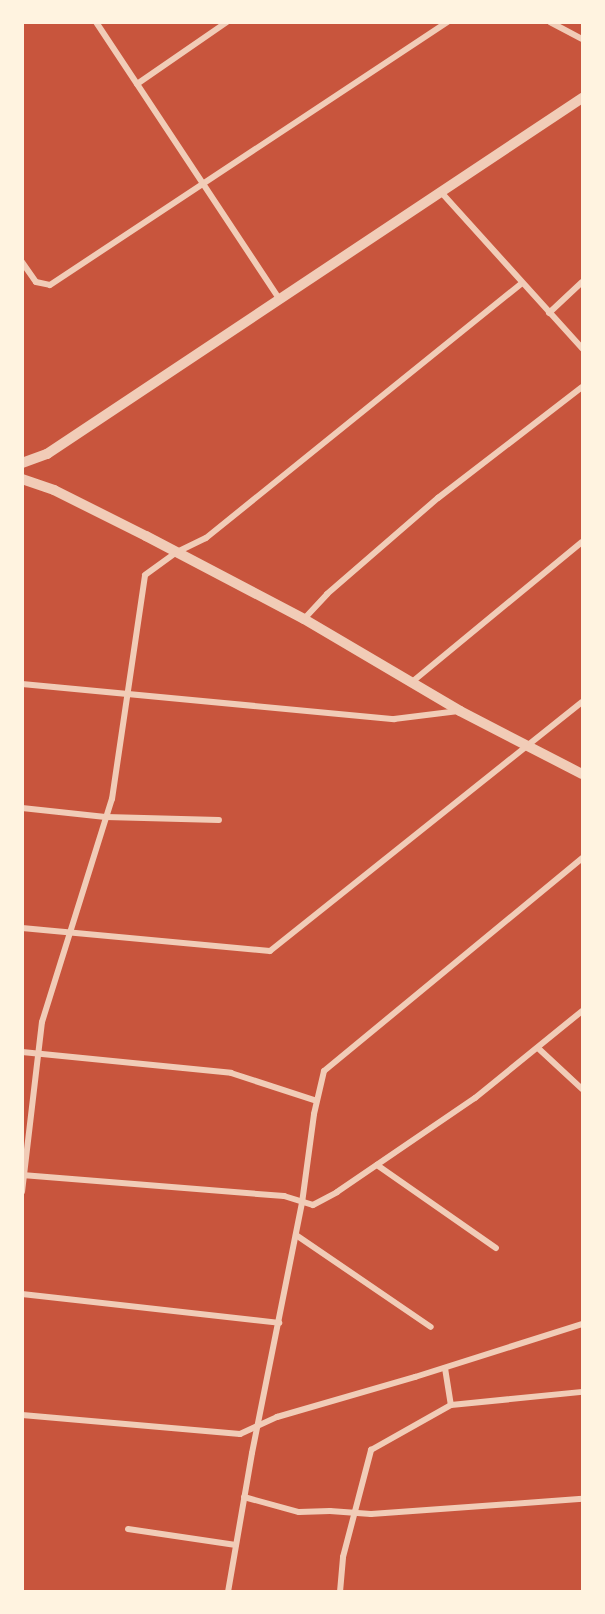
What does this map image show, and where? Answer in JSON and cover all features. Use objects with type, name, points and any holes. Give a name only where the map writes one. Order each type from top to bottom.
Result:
[{"type":"street","points":[[96,22],[279,299]]},
{"type":"street","points":[[137,84],[227,22]]},
{"type":"street","points":[[22,262],[36,282],[50,285],[448,22]]},
{"type":"street","points":[[550,22],[582,39]]},
{"type":"street","points":[[22,463],[47,454],[582,98]]},
{"type":"street","points":[[440,191],[582,348]]},
{"type":"street","points":[[549,313],[582,282]]},
{"type":"street","points":[[22,1192],[42,1022],[112,799],[145,575],[177,552],[206,537],[522,283]]},
{"type":"street","points":[[304,619],[327,594],[438,498],[582,387]]},
{"type":"street","points":[[22,479],[54,490],[177,552],[304,619],[460,711],[528,744],[582,774]]},
{"type":"street","points":[[412,682],[582,542]]},
{"type":"street","points":[[22,684],[394,719],[460,711]]},
{"type":"street","points":[[22,928],[270,951],[582,702]]},
{"type":"street","points":[[22,808],[106,817],[219,820]]},
{"type":"street","points":[[228,1592],[244,1497],[302,1203],[316,1101],[324,1071],[582,858]]},
{"type":"street","points":[[23,1175],[284,1196],[314,1205],[475,1098],[582,1011]]},
{"type":"street","points":[[539,1048],[582,1086]]},
{"type":"street","points":[[22,1052],[231,1073],[316,1101]]},
{"type":"street","points":[[377,1165],[496,1248]]},
{"type":"street","points":[[296,1235],[430,1327]]},
{"type":"street","points":[[22,1294],[279,1323]]},
{"type":"street","points":[[22,1415],[240,1434],[277,1416],[445,1368],[582,1324]]},
{"type":"street","points":[[445,1368],[451,1405]]},
{"type":"street","points":[[340,1592],[343,1557],[371,1450],[451,1405],[582,1392]]},
{"type":"street","points":[[244,1497],[299,1512],[371,1514],[582,1499]]},
{"type":"street","points":[[128,1529],[236,1545]]}]
